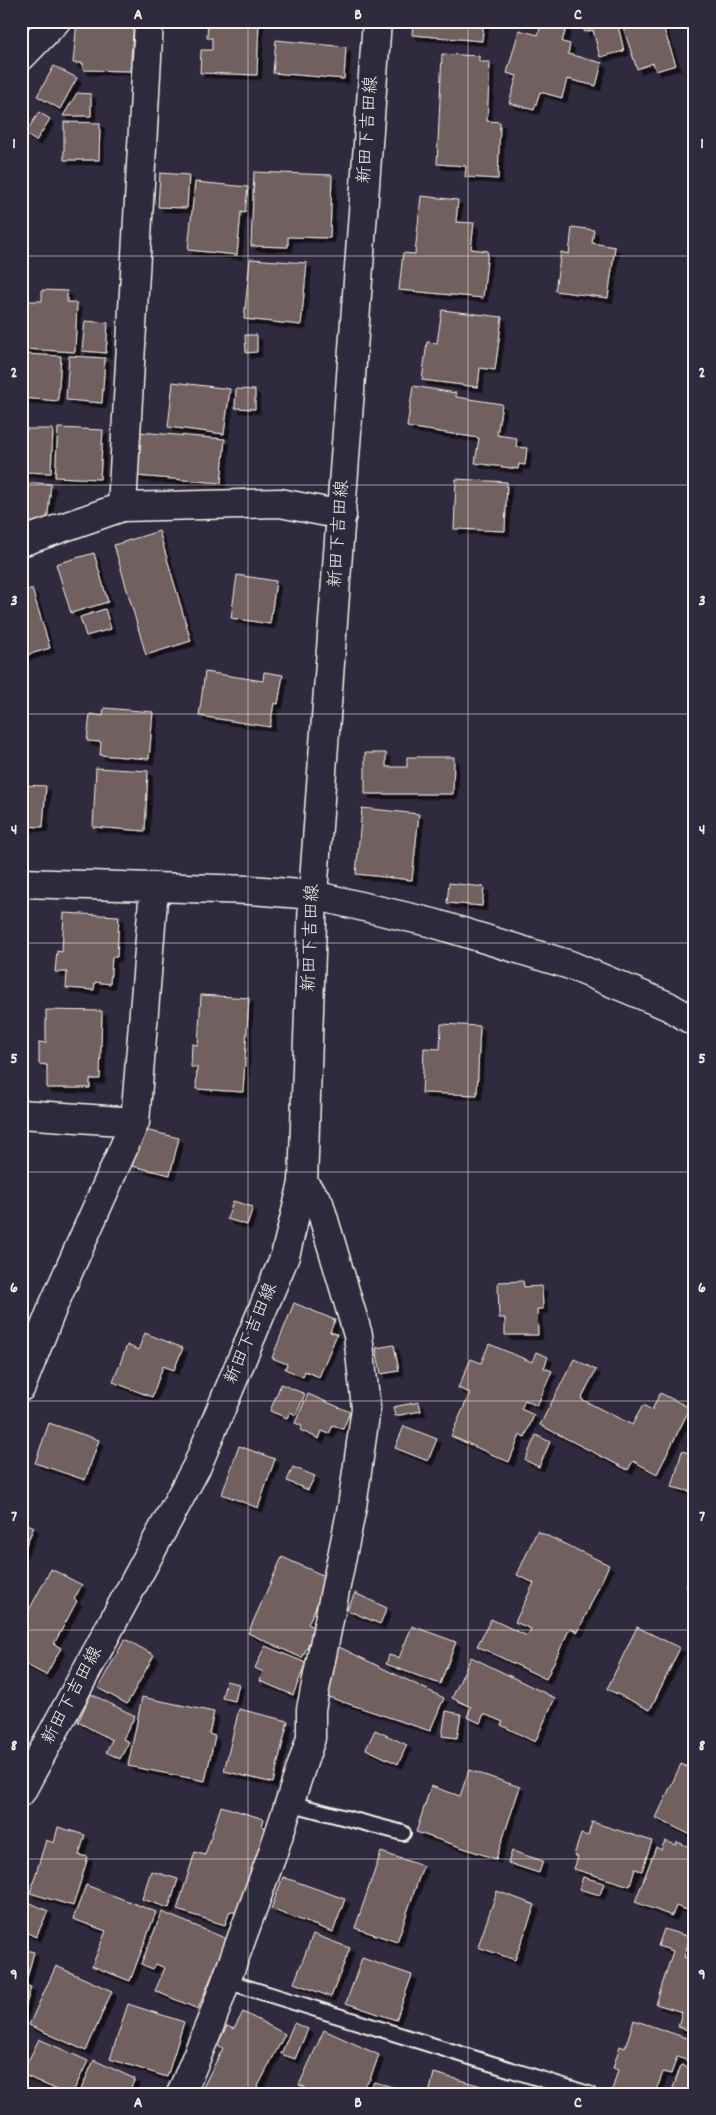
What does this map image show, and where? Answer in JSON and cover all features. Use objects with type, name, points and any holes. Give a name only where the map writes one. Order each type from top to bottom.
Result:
[{"type":"street","points":[[21,56],[56,21]]},
{"type":"street","points":[[122,507],[149,21]]},
{"type":"street","name":"新田下吉田線","points":[[21,1792],[197,1466],[285,1256],[303,1183],[313,894],[377,21]]},
{"type":"street","points":[[21,542],[122,507],[280,503],[342,515]]},
{"type":"street","points":[[21,883],[251,890],[313,894],[433,923],[570,965],[668,1006],[695,1022]]},
{"type":"street","points":[[21,1387],[54,1304],[134,1122],[154,888]]},
{"type":"street","points":[[21,1114],[134,1122]]},
{"type":"street","points":[[181,2094],[226,1980],[310,1738],[311,1709],[352,1507],[366,1408],[358,1335],[319,1203],[303,1183]]},
{"type":"lane","points":[[289,1803],[403,1833]]},
{"type":"lane","points":[[226,1980],[589,2094]]},
{"type":"building","points":[[77,21],[134,21],[130,71],[83,70],[83,63],[73,63]]},
{"type":"building","points":[[208,21],[259,21],[257,75],[200,73],[201,50],[212,50],[212,38],[207,38]]},
{"type":"building","points":[[413,21],[484,21],[482,41],[412,35]]},
{"type":"building","points":[[542,21],[553,21],[567,25],[562,42],[570,44],[568,54],[602,63],[596,86],[567,79],[562,98],[540,92],[534,110],[509,103],[517,76],[507,73],[519,30],[538,35]]},
{"type":"building","points":[[578,21],[617,21],[624,51],[600,57],[593,30],[585,32]]},
{"type":"building","points":[[621,21],[661,21],[676,65],[656,71],[653,63],[637,69]]},
{"type":"building","points":[[276,40],[346,47],[344,79],[273,73]]},
{"type":"building","points":[[442,54],[479,56],[479,62],[490,62],[487,121],[500,122],[498,179],[465,177],[466,166],[437,164]]},
{"type":"building","points":[[54,66],[77,78],[60,109],[37,96]]},
{"type":"building","points":[[77,93],[91,94],[91,116],[63,116]]},
{"type":"building","points":[[39,112],[50,119],[36,141],[25,134]]},
{"type":"building","points":[[64,122],[100,123],[99,160],[64,160]]},
{"type":"building","points":[[254,172],[332,175],[330,238],[288,237],[288,247],[251,246]]},
{"type":"building","points":[[160,173],[189,175],[187,208],[158,207]]},
{"type":"building","points":[[195,182],[248,187],[245,213],[241,212],[237,255],[188,250]]},
{"type":"building","points":[[421,196],[458,200],[456,222],[474,223],[471,249],[488,251],[483,298],[399,290],[403,253],[415,254]]},
{"type":"building","points":[[572,227],[594,230],[592,243],[615,247],[608,298],[555,291],[561,252],[569,254]]},
{"type":"building","points":[[250,259],[307,263],[301,325],[244,319]]},
{"type":"building","points":[[42,290],[67,291],[67,302],[77,303],[75,352],[25,349],[27,301],[42,301]]},
{"type":"building","points":[[442,310],[502,317],[495,370],[480,368],[478,387],[422,380],[427,342],[437,343]]},
{"type":"building","points":[[85,321],[108,323],[106,353],[82,351]]},
{"type":"building","points":[[245,335],[257,335],[257,352],[246,353]]},
{"type":"building","points":[[25,354],[61,356],[58,401],[22,398]]},
{"type":"building","points":[[69,356],[105,358],[102,403],[66,400]]},
{"type":"building","points":[[173,382],[230,389],[224,434],[168,427]]},
{"type":"building","points":[[413,386],[456,393],[456,397],[502,404],[497,435],[517,438],[516,447],[527,448],[525,465],[519,464],[518,469],[475,463],[479,438],[407,427]]},
{"type":"building","points":[[236,389],[255,390],[255,409],[235,408]]},
{"type":"building","points":[[58,428],[103,430],[100,479],[55,477]]},
{"type":"building","points":[[21,429],[53,429],[51,473],[21,472]]},
{"type":"building","points":[[139,432],[225,439],[221,483],[136,476]]},
{"type":"building","points":[[456,479],[507,482],[505,531],[454,529]]},
{"type":"building","points":[[21,482],[51,484],[47,524],[21,522]]},
{"type":"building","points":[[159,531],[191,641],[146,655],[114,545]]},
{"type":"building","points":[[94,553],[108,602],[71,613],[56,564]]},
{"type":"building","points":[[237,575],[276,581],[270,624],[231,618]]},
{"type":"building","points":[[32,589],[50,648],[21,657],[21,592]]},
{"type":"building","points":[[105,609],[111,629],[86,636],[80,617]]},
{"type":"building","points":[[205,672],[263,681],[264,672],[283,675],[278,704],[274,703],[270,727],[199,716]]},
{"type":"building","points":[[104,708],[153,712],[149,759],[100,755],[101,742],[87,741],[90,714],[103,716]]},
{"type":"building","points":[[365,753],[386,753],[386,767],[407,767],[407,757],[454,757],[453,794],[365,794]]},
{"type":"building","points":[[96,768],[148,771],[145,831],[93,827]]},
{"type":"building","points":[[21,785],[46,786],[43,827],[21,826]]},
{"type":"building","points":[[362,808],[419,814],[412,880],[356,874]]},
{"type":"building","points":[[449,883],[484,887],[482,906],[447,903]]},
{"type":"building","points":[[64,913],[119,916],[117,957],[112,957],[110,984],[95,982],[94,990],[66,988],[67,972],[55,972],[57,951],[62,952]]},
{"type":"building","points":[[201,995],[249,998],[243,1092],[196,1089],[197,1067],[191,1067],[192,1044],[198,1045]]},
{"type":"building","points":[[46,1010],[102,1011],[100,1079],[90,1079],[90,1088],[47,1088],[47,1065],[39,1064],[39,1042],[46,1043]]},
{"type":"building","points":[[441,1024],[480,1026],[477,1095],[422,1093],[424,1048],[440,1049]]},
{"type":"building","points":[[141,1129],[179,1138],[170,1175],[132,1166]]},
{"type":"building","points":[[233,1201],[253,1207],[247,1225],[227,1219]]},
{"type":"building","points":[[523,1281],[524,1287],[542,1286],[543,1309],[537,1309],[538,1335],[505,1335],[505,1318],[499,1318],[498,1282]]},
{"type":"building","points":[[294,1303],[335,1320],[330,1332],[337,1334],[319,1377],[305,1371],[303,1377],[285,1369],[287,1364],[272,1358]]},
{"type":"building","points":[[145,1333],[183,1348],[174,1370],[163,1366],[152,1397],[113,1382],[127,1345],[138,1350]]},
{"type":"building","points":[[489,1344],[532,1362],[536,1352],[548,1357],[544,1368],[552,1371],[537,1406],[525,1400],[521,1409],[534,1415],[525,1437],[520,1435],[509,1462],[451,1436],[470,1393],[458,1388],[471,1359],[481,1363]]},
{"type":"building","points":[[394,1345],[399,1371],[381,1374],[376,1348]]},
{"type":"building","points":[[574,1359],[596,1370],[581,1399],[632,1425],[643,1405],[652,1410],[660,1393],[690,1408],[657,1474],[633,1461],[628,1470],[540,1425]]},
{"type":"building","points":[[281,1384],[305,1394],[296,1415],[290,1412],[287,1418],[270,1411]]},
{"type":"building","points":[[308,1394],[350,1412],[343,1429],[333,1425],[329,1434],[322,1431],[319,1439],[300,1430],[302,1426],[295,1423]]},
{"type":"building","points":[[419,1402],[421,1411],[395,1416],[393,1407]]},
{"type":"building","points":[[49,1423],[99,1440],[85,1480],[35,1463]]},
{"type":"building","points":[[404,1426],[437,1439],[428,1461],[395,1448]]},
{"type":"building","points":[[536,1435],[550,1442],[539,1467],[525,1460]]},
{"type":"building","points":[[239,1446],[275,1459],[258,1508],[222,1494]]},
{"type":"building","points":[[682,1451],[695,1455],[695,1493],[672,1487]]},
{"type":"building","points":[[293,1467],[315,1476],[308,1490],[287,1481]]},
{"type":"building","points":[[21,1521],[34,1527],[21,1556]]},
{"type":"building","points":[[537,1531],[609,1565],[578,1632],[570,1628],[546,1679],[477,1646],[491,1619],[527,1636],[531,1629],[515,1622],[534,1583],[517,1575]]},
{"type":"building","points":[[282,1557],[329,1578],[308,1624],[316,1628],[302,1658],[248,1633]]},
{"type":"building","points":[[695,1568],[695,1591],[686,1586]]},
{"type":"building","points":[[51,1569],[82,1585],[74,1599],[77,1601],[54,1644],[61,1648],[46,1675],[21,1662],[21,1625]]},
{"type":"building","points":[[355,1593],[387,1608],[380,1624],[347,1610]]},
{"type":"building","points":[[412,1626],[456,1642],[440,1684],[386,1664],[389,1655],[399,1658]]},
{"type":"building","points":[[637,1627],[680,1648],[650,1710],[607,1689]]},
{"type":"building","points":[[125,1639],[154,1655],[127,1704],[98,1688]]},
{"type":"building","points":[[265,1646],[306,1663],[293,1695],[260,1681],[263,1672],[255,1668]]},
{"type":"building","points":[[337,1646],[444,1698],[430,1731],[328,1697]]},
{"type":"building","points":[[471,1657],[555,1698],[535,1742],[501,1725],[503,1722],[484,1714],[480,1723],[467,1717],[471,1707],[452,1698]]},
{"type":"building","points":[[226,1681],[239,1684],[235,1701],[222,1698]]},
{"type":"building","points":[[91,1694],[135,1716],[123,1739],[129,1742],[120,1759],[106,1752],[112,1740],[78,1722]]},
{"type":"building","points":[[142,1697],[214,1712],[209,1734],[215,1736],[205,1781],[128,1766]]},
{"type":"building","points":[[239,1709],[288,1721],[273,1783],[224,1771]]},
{"type":"building","points":[[446,1711],[461,1714],[457,1738],[442,1736]]},
{"type":"building","points":[[375,1730],[407,1745],[398,1764],[366,1749]]},
{"type":"building","points":[[681,1764],[695,1771],[695,1837],[656,1818]]},
{"type":"building","points":[[469,1770],[520,1787],[496,1859],[416,1832],[431,1786],[460,1796]]},
{"type":"building","points":[[221,1806],[264,1819],[262,1826],[267,1828],[240,1914],[230,1911],[225,1925],[177,1910],[195,1852],[205,1855]]},
{"type":"building","points":[[592,1822],[652,1841],[642,1871],[635,1869],[630,1886],[574,1869],[578,1857],[574,1855],[581,1834],[588,1836]]},
{"type":"building","points":[[58,1827],[85,1835],[79,1855],[88,1857],[73,1906],[30,1893],[46,1840],[54,1843]]},
{"type":"building","points":[[665,1841],[676,1845],[677,1842],[695,1849],[692,1859],[695,1860],[695,1890],[687,1910],[676,1906],[672,1916],[635,1902],[656,1847],[661,1850]]},
{"type":"building","points":[[512,1851],[543,1861],[539,1873],[508,1863]]},
{"type":"building","points":[[381,1852],[423,1866],[397,1942],[355,1928]]},
{"type":"building","points":[[151,1871],[178,1879],[169,1908],[142,1899]]},
{"type":"building","points":[[283,1877],[345,1899],[333,1932],[271,1909]]},
{"type":"building","points":[[583,1877],[604,1883],[600,1895],[579,1889]]},
{"type":"building","points":[[86,1885],[156,1912],[130,1981],[92,1966],[106,1931],[73,1919]]},
{"type":"building","points":[[497,1891],[535,1905],[515,1960],[478,1947]]},
{"type":"building","points":[[22,1899],[48,1911],[36,1937],[21,1930]]},
{"type":"building","points":[[162,1912],[227,1939],[198,2009],[155,1991],[165,1968],[156,1964],[153,1969],[141,1964]]},
{"type":"building","points":[[664,1929],[690,1937],[684,1957],[695,1960],[695,2032],[678,2027],[682,2012],[656,2004],[673,1951],[658,1946]]},
{"type":"building","points":[[313,1934],[350,1948],[331,1997],[294,1983]]},
{"type":"building","points":[[21,1949],[34,1952],[25,1985],[31,1987],[21,2022]]},
{"type":"building","points":[[362,1958],[412,1975],[396,2020],[346,2003]]},
{"type":"building","points":[[56,1966],[112,1991],[86,2051],[29,2025]]},
{"type":"building","points":[[128,2004],[184,2022],[167,2077],[110,2059]]},
{"type":"building","points":[[243,2012],[285,2034],[254,2094],[206,2094],[201,2091],[223,2048],[217,2045],[227,2026],[234,2029]]},
{"type":"building","points":[[634,2020],[695,2041],[695,2063],[677,2057],[671,2074],[663,2072],[655,2094],[611,2094],[618,2070],[613,2068],[620,2046],[625,2048]]},
{"type":"building","points":[[294,2023],[308,2029],[295,2059],[281,2054]]},
{"type":"building","points":[[324,2030],[379,2055],[370,2079],[358,2093],[302,2094],[305,2087],[299,2085]]},
{"type":"building","points":[[39,2039],[88,2061],[72,2094],[66,2094],[22,2074]]},
{"type":"building","points":[[94,2060],[135,2079],[130,2089],[141,2094],[79,2094]]},
{"type":"building","points":[[681,2065],[695,2070],[695,2094],[671,2094]]},
{"type":"building","points":[[434,2073],[489,2088],[487,2094],[429,2094]]},
{"type":"building","points":[[374,2082],[411,2092],[410,2094],[367,2094]]}]
